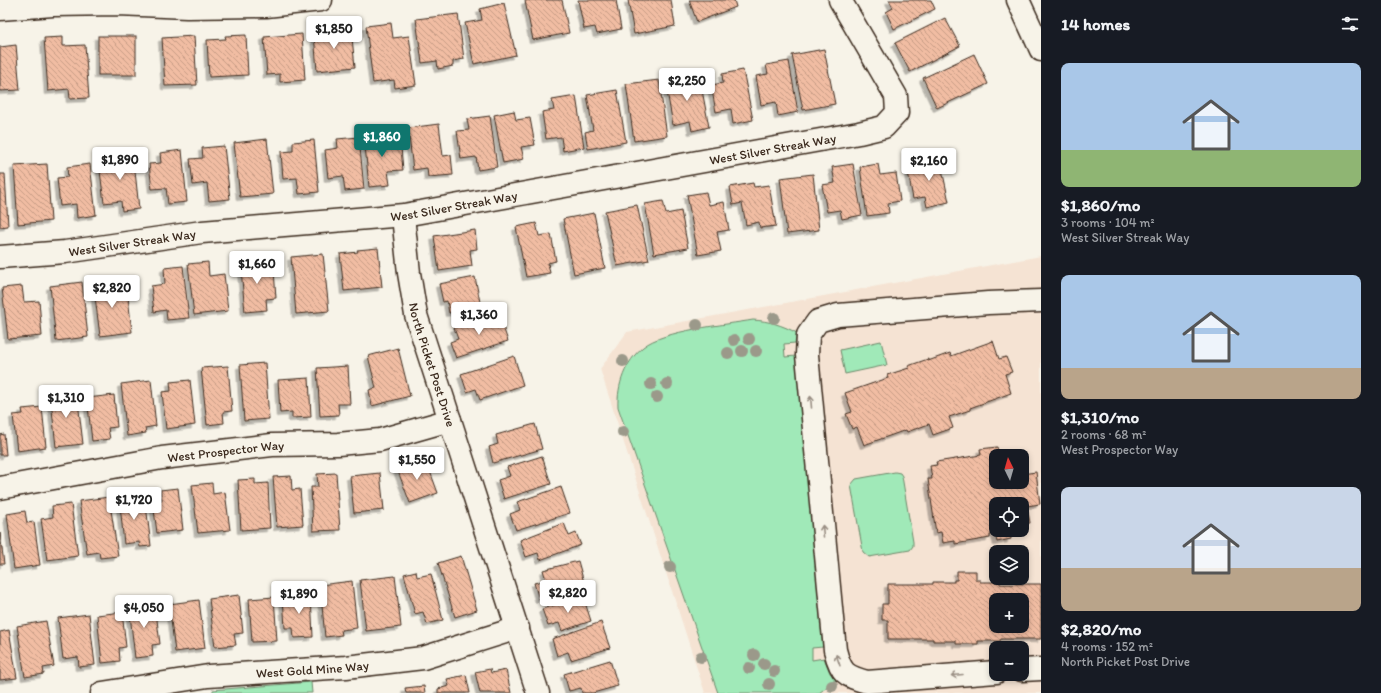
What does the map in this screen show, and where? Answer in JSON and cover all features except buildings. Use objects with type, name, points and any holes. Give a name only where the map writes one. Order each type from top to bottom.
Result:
[{"type":"street","points":[[0,9],[60,5],[187,3],[266,6],[321,0]]},
{"type":"street","name":"West Silver Streak Way","points":[[0,257],[64,252],[202,232],[403,216],[859,133],[884,127],[897,113],[896,96],[840,0]]},
{"type":"street","points":[[1018,0],[1041,50]]},
{"type":"street","name":"North Picket Post Drive","points":[[403,216],[409,273],[416,315],[538,693]]},
{"type":"street","points":[[989,673],[867,682],[849,677],[839,665],[835,650],[807,355],[808,334],[818,322],[838,315],[988,303],[1041,301]]},
{"type":"street","name":"West Prospector Way","points":[[0,488],[162,458],[272,445],[338,444],[380,440],[450,420]]},
{"type":"street","name":"West Gold Mine Way","points":[[102,693],[208,676],[346,667],[423,658],[518,628]]},
{"type":"street","points":[[1029,669],[1041,668]]},
{"type":"shaded area","points":[[1041,256],[1041,693],[705,693],[600,369],[627,332]]},
{"type":"green space","points":[[753,320],[765,321],[797,333],[795,343],[784,344],[785,357],[796,356],[823,647],[812,648],[812,660],[824,658],[830,673],[836,680],[819,693],[718,693],[618,407],[619,390],[623,374],[631,360],[643,347],[665,336],[680,332]]},
{"type":"green space","points":[[881,341],[887,365],[845,374],[840,350]]},
{"type":"green space","points":[[895,472],[900,473],[902,476],[913,546],[910,550],[869,557],[863,552],[851,485],[856,479]]},
{"type":"green space","points":[[311,682],[312,693],[213,693],[213,690]]}]
